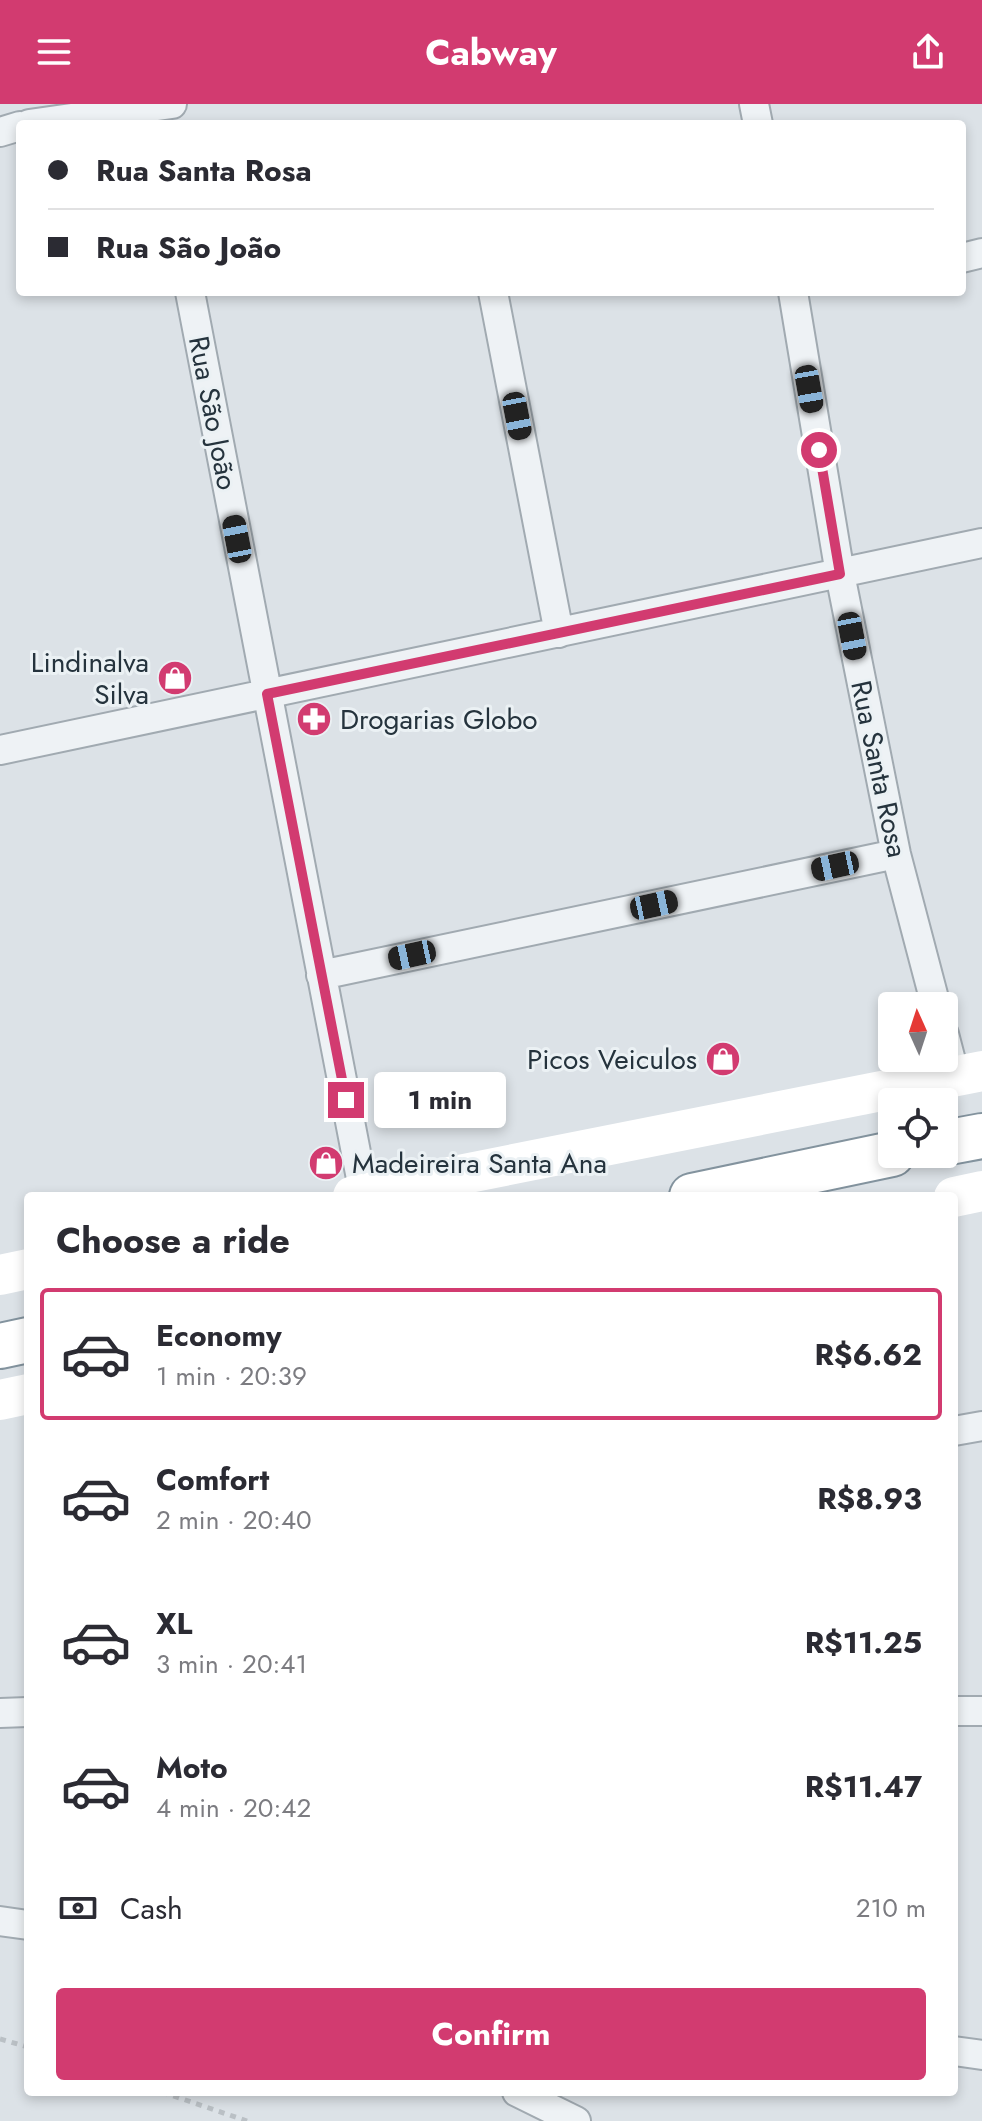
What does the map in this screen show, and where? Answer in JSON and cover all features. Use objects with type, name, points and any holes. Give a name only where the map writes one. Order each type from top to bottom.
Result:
[{"type":"highway","points":[[958,1140],[982,1136]]},
{"type":"highway","points":[[711,1192],[878,1157]]},
{"type":"highway","points":[[0,1346],[24,1341]]},
{"type":"main road","points":[[374,1192],[969,1073]]},
{"type":"main road","points":[[958,1196],[982,1192]]},
{"type":"main road","points":[[0,1275],[24,1270]]},
{"type":"main road","points":[[0,1400],[24,1395]]},
{"type":"street","points":[[58,120],[172,104]]},
{"type":"street","name":"Rua São João","points":[[191,296],[321,975],[358,1192]]},
{"type":"street","points":[[494,296],[559,633]]},
{"type":"street","name":"Rua Santa Rosa","points":[[799,296],[840,574],[896,854],[932,992]]},
{"type":"street","points":[[0,750],[982,543]]},
{"type":"street","points":[[321,975],[896,854]]},
{"type":"street","points":[[958,1056],[969,1073]]},
{"type":"street","points":[[958,1430],[982,1426]]},
{"type":"street","points":[[958,1711],[982,1711]]},
{"type":"street","points":[[0,1713],[24,1712]]},
{"type":"street","points":[[0,1921],[24,1924]]},
{"type":"street","points":[[958,2052],[982,2055]]},
{"type":"street","points":[[525,2096],[576,2121]]},
{"type":"path","points":[[0,2039],[24,2046]]},
{"type":"path","points":[[174,2096],[247,2121]]},
{"type":"place","name":"Lindinalva Silva","points":[[175,678]]},
{"type":"place","name":"Drogarias Globo","points":[[314,719]]},
{"type":"place","name":"Picos Veiculos","points":[[723,1059]]},
{"type":"place","name":"Madeireira Santa Ana","points":[[326,1163]]},
{"type":"route","points":[[346,1100],[267,694],[840,574],[819,450]]}]
